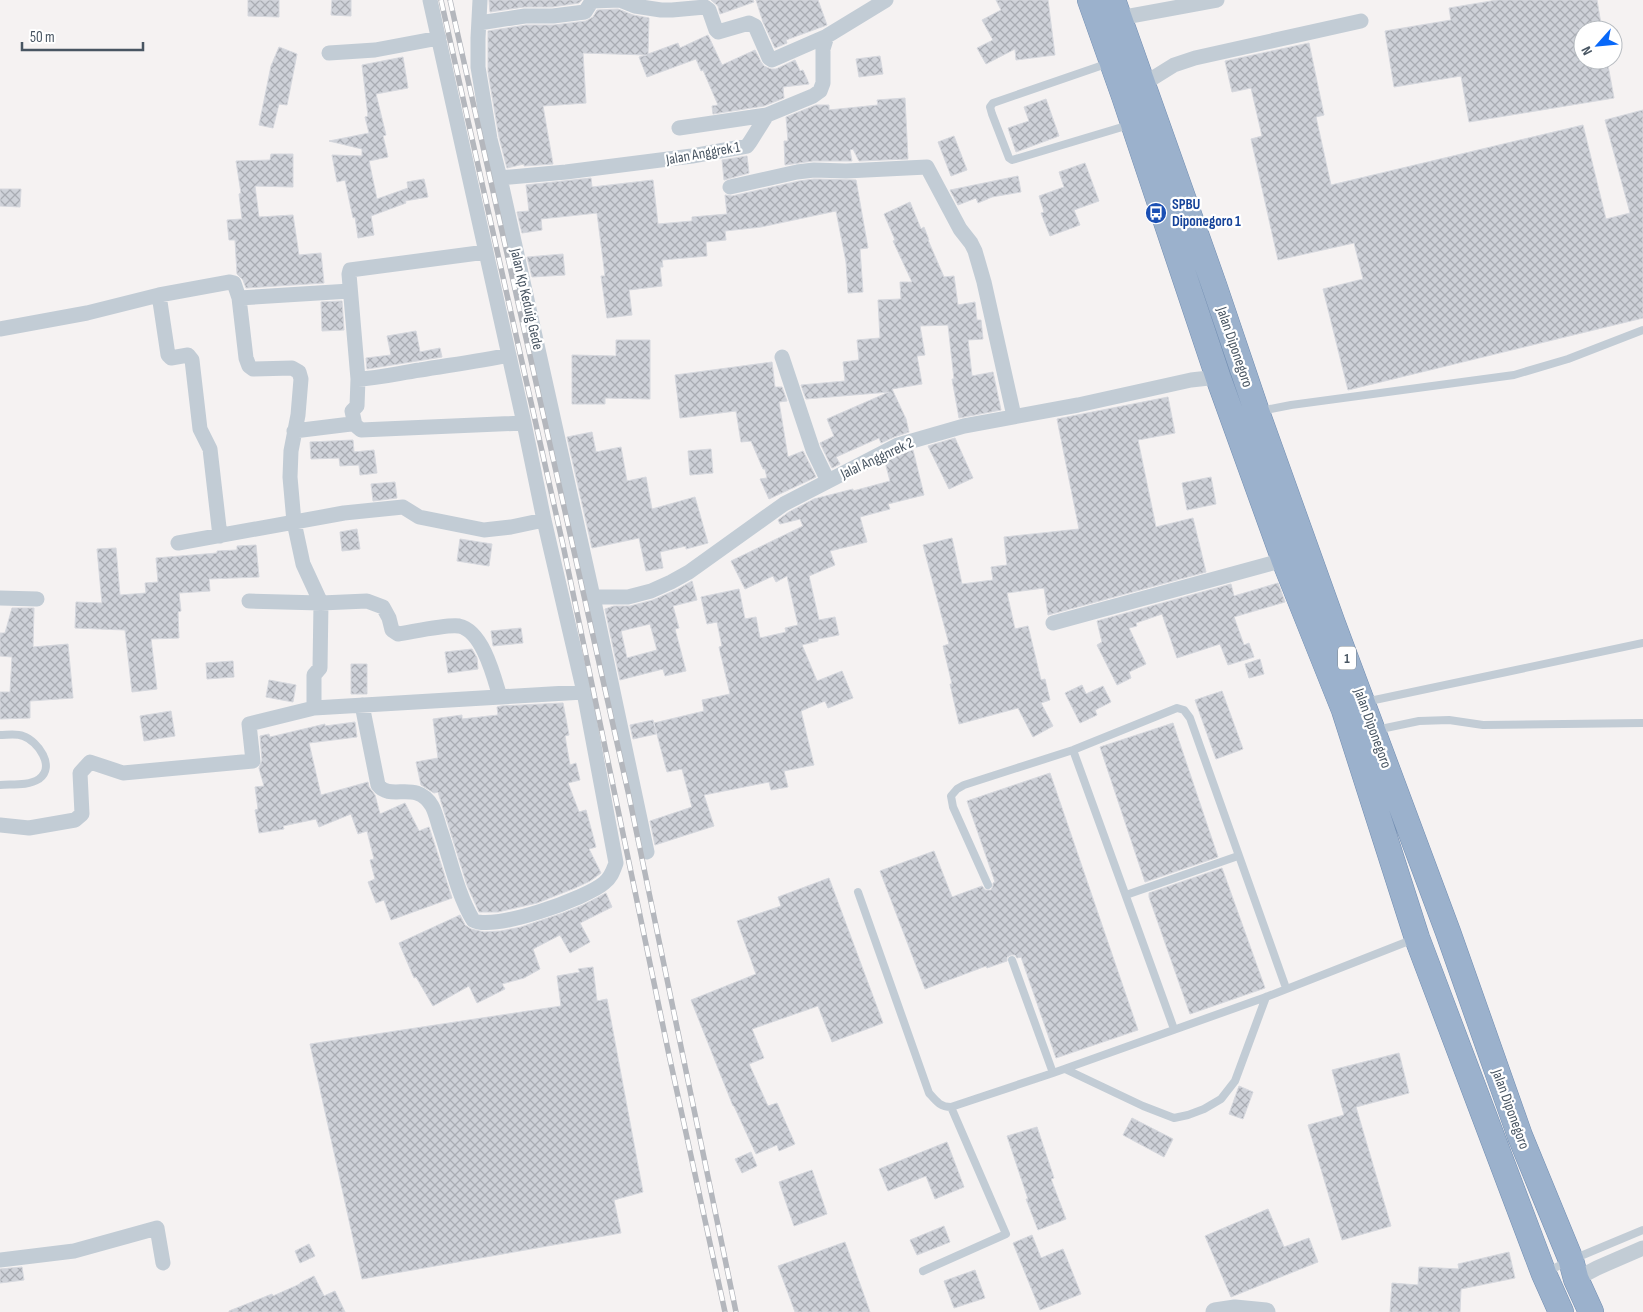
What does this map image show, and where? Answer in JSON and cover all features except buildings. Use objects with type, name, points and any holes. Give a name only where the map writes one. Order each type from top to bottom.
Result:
[{"type":"highway","name":"Jalan Diponegoro","points":[[1090,0],[1110,14],[1133,90],[1218,295],[1354,706],[1417,938],[1544,1274],[1562,1312]]},
{"type":"highway","name":"Jalan Diponegoro","points":[[1110,14],[1111,62],[1133,90],[1132,124],[1218,377],[1284,560],[1354,706],[1373,730],[1520,1136],[1591,1312]]},
{"type":"street","points":[[362,705],[378,785],[382,790],[388,792],[417,792],[432,806],[460,892],[470,916],[476,922],[506,921],[565,903],[603,885],[609,878],[616,863],[584,692],[544,520],[430,0]]},
{"type":"street","name":"Jalan Kp Keduig Gede","points":[[480,0],[478,67],[490,139],[593,597],[647,852]]},
{"type":"street","points":[[479,23],[525,16],[553,16],[585,12],[592,1],[620,0],[635,6],[661,10],[705,7],[709,10],[718,32],[749,23],[755,26],[772,60],[826,36],[886,0]]},
{"type":"street","points":[[1110,14],[1217,0]]},
{"type":"street","points":[[1133,90],[1174,65],[1195,58],[1361,21]]},
{"type":"street","points":[[679,128],[767,115],[820,91],[823,83],[823,49],[826,36]]},
{"type":"street","points":[[329,53],[375,50],[439,38]]},
{"type":"street","name":"Jalan Anggrek 1","points":[[500,178],[566,172],[692,156],[747,146],[767,115]]},
{"type":"street","points":[[730,187],[814,170],[846,171],[927,167],[960,229],[975,251],[984,282],[1014,416]]},
{"type":"street","points":[[486,252],[351,269],[349,274],[350,290],[358,379],[357,406],[352,411],[355,425],[358,430],[361,430],[524,423]]},
{"type":"street","points":[[0,329],[87,313],[159,295],[234,283],[239,298],[246,358],[249,366],[254,369],[292,368],[298,372],[302,379],[291,451],[290,477],[294,522],[303,564],[321,603],[320,668],[314,675],[314,708]]},
{"type":"street","points":[[239,298],[350,290]]},
{"type":"street","points":[[159,295],[169,356],[171,358],[187,355],[192,360],[200,429],[210,449],[220,536]]},
{"type":"street","points":[[358,379],[383,378],[509,355]]},
{"type":"street","points":[[782,357],[813,450],[828,481]]},
{"type":"street","name":"Jalal Anggnrek 2","points":[[593,597],[628,597],[651,591],[671,582],[689,572],[784,504],[898,445],[964,426],[1078,405],[1192,380],[1218,377]]},
{"type":"street","points":[[294,431],[355,425]]},
{"type":"street","points":[[178,543],[344,513],[403,507],[419,517],[484,530],[544,520]]},
{"type":"street","points":[[1053,623],[1284,560]]},
{"type":"street","points":[[0,598],[37,599]]},
{"type":"street","points":[[249,600],[321,603],[367,601],[383,607],[389,618],[392,630],[398,634],[459,626],[471,632],[480,643],[491,668],[500,697]]},
{"type":"street","points":[[0,826],[29,828],[75,820],[82,814],[80,773],[90,762],[124,773],[253,761],[250,724],[314,708],[584,692]]},
{"type":"street","points":[[0,1260],[74,1251],[156,1228],[164,1263]]},
{"type":"street","points":[[1573,1270],[1597,1268],[1643,1248]]},
{"type":"street","points":[[1215,1312],[1235,1309],[1266,1312]]},
{"type":"lane","points":[[1111,62],[993,103],[990,107],[992,114],[1009,158],[1012,160],[1132,124]]},
{"type":"lane","points":[[1257,412],[1291,404],[1514,375],[1568,360],[1643,330]]},
{"type":"lane","points":[[1354,706],[1643,643]]},
{"type":"lane","points":[[988,884],[953,807],[951,796],[957,789],[964,785],[1073,750],[1177,708],[1184,710],[1190,718],[1286,988]]},
{"type":"lane","points":[[1373,730],[1419,720],[1448,720],[1493,725],[1643,723]]},
{"type":"lane","points":[[0,736],[21,735],[30,738],[42,753],[45,762],[45,772],[40,778],[20,784],[0,785]]},
{"type":"lane","points":[[1073,750],[1174,1029]]},
{"type":"lane","points":[[1126,895],[1238,856]]},
{"type":"lane","points":[[858,892],[929,1093],[936,1102],[944,1107],[951,1107],[1065,1069],[1266,997],[1417,938]]},
{"type":"lane","points":[[1012,960],[1053,1073]]},
{"type":"lane","points":[[1065,1069],[1143,1106],[1174,1118],[1188,1115],[1204,1109],[1221,1099],[1235,1081],[1266,997]]},
{"type":"lane","points":[[923,1271],[1006,1234],[951,1107]]},
{"type":"lane","points":[[1544,1274],[1573,1270],[1643,1230]]},
{"type":"railway","points":[[441,0],[563,545],[669,1055],[725,1312]]},
{"type":"railway","points":[[450,0],[629,796],[736,1312]]},
{"type":"place","name":"SPBU Diponegoro 1","points":[[1156,213]]}]
